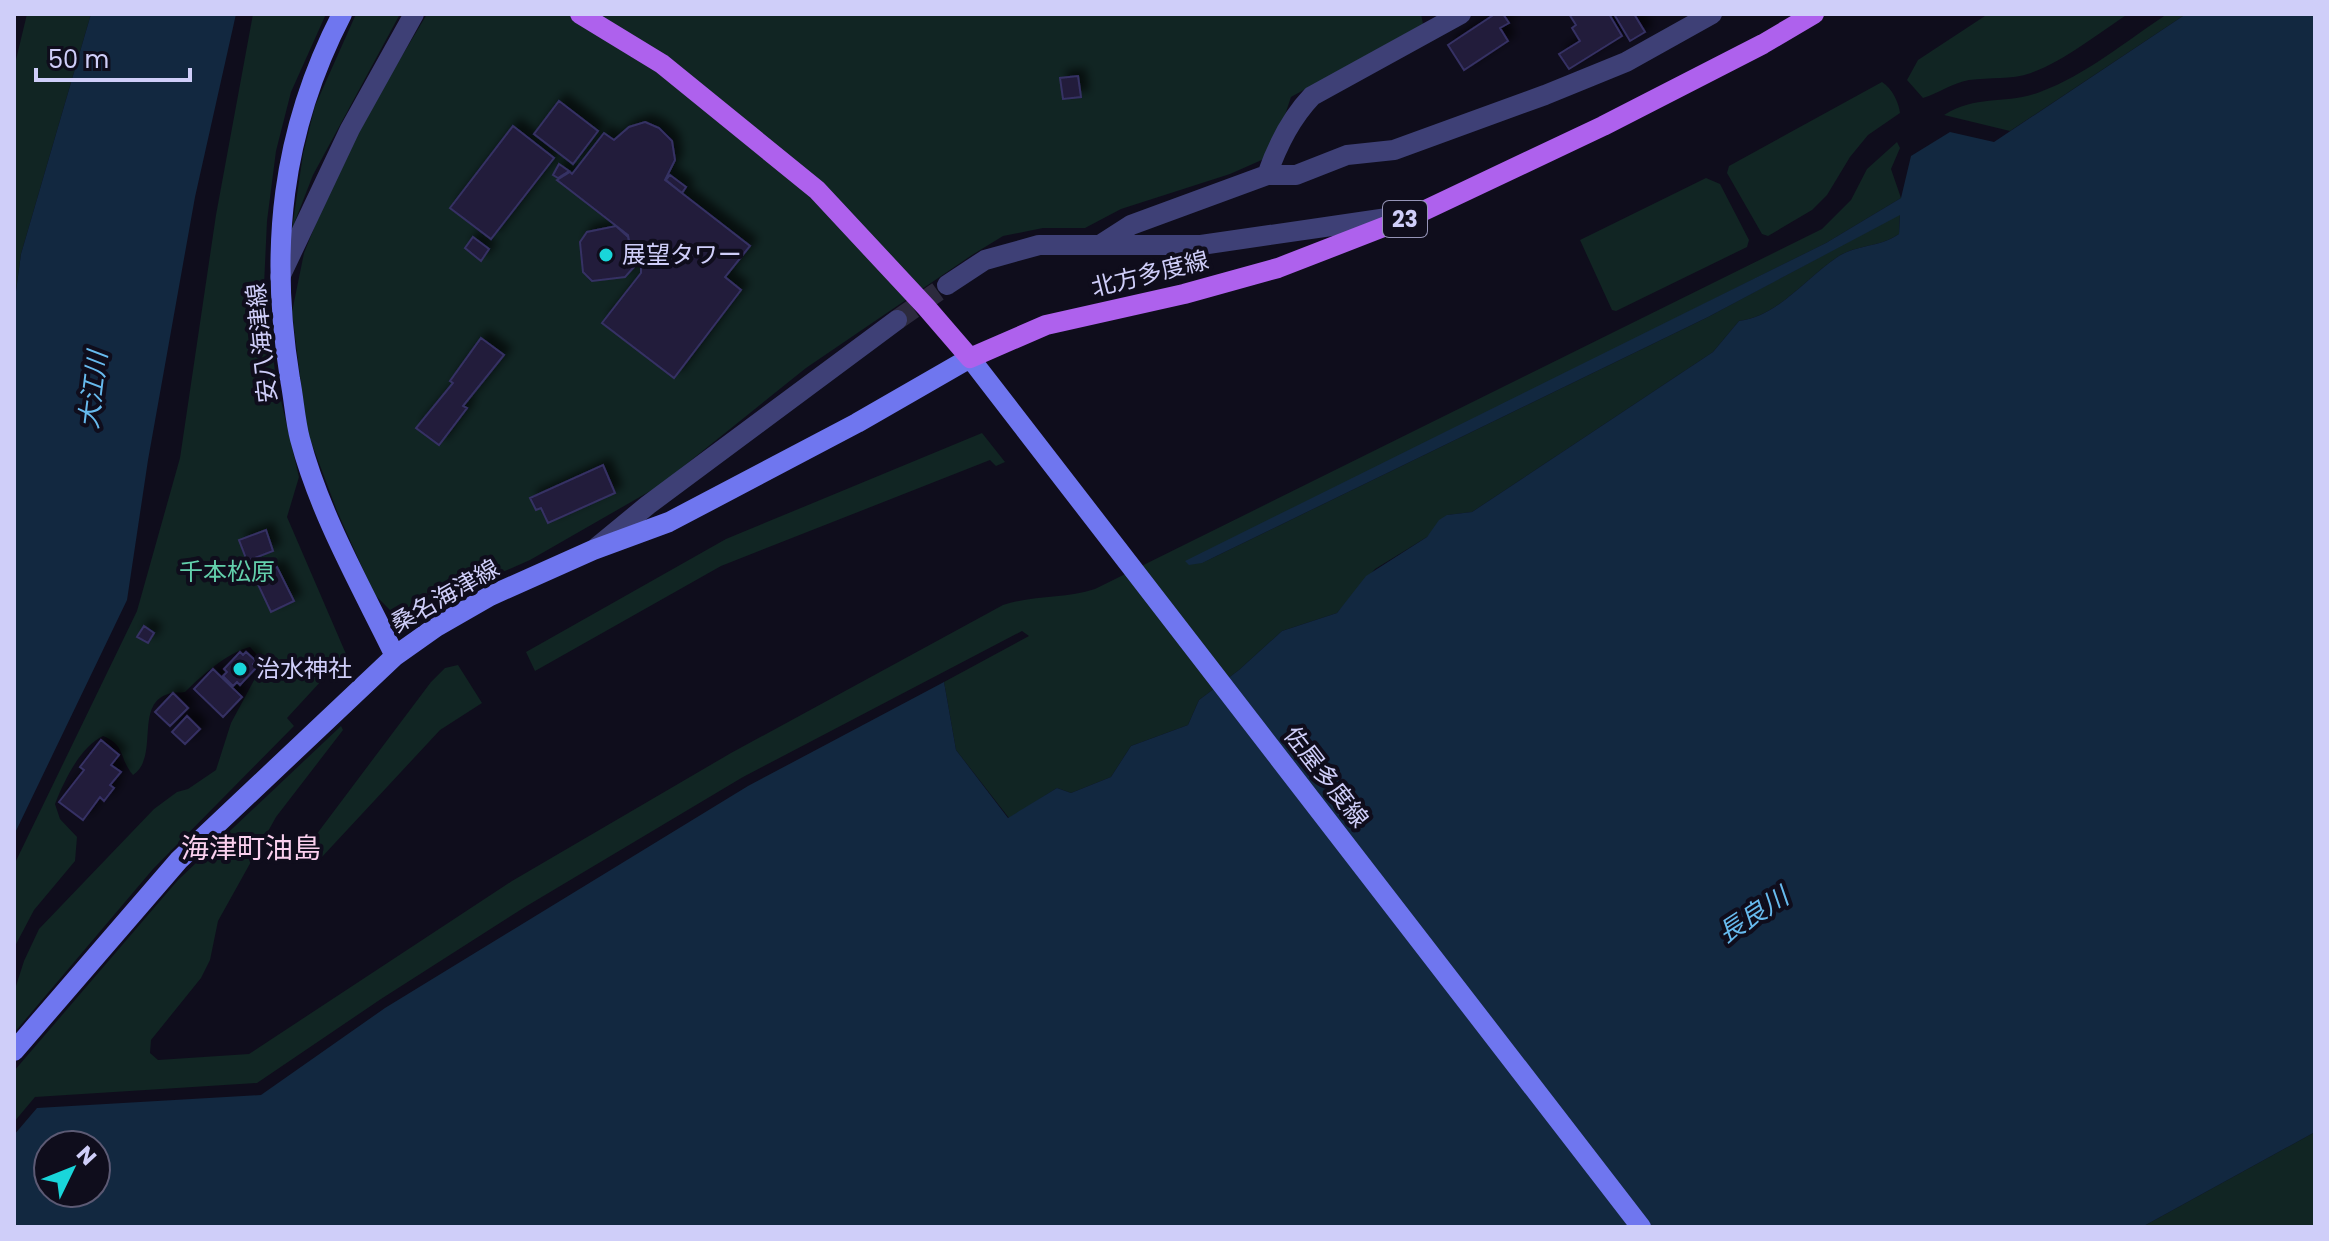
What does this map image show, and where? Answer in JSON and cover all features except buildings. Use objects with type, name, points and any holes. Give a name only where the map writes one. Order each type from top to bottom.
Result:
[{"type":"main road","name":"安八海津線","points":[[342,14],[306,97],[292,148],[281,216],[280,277],[284,343],[300,439],[330,520],[395,656]]},
{"type":"main road","points":[[580,14],[662,64],[817,190],[970,358]]},
{"type":"main road","name":"北方多度線","points":[[970,358],[1046,325],[1184,294],[1278,268],[1417,214],[1603,126],[1763,44],[1814,14]]},
{"type":"main road","name":"佐屋多度線","points":[[970,358],[1641,1227]]},
{"type":"main road","name":"桑名海津線","points":[[14,1051],[179,860],[395,656],[436,627],[490,596],[593,550],[669,522],[857,423],[970,358]]},
{"type":"street","points":[[280,277],[350,129],[414,14]]},
{"type":"street","points":[[1267,175],[1275,152],[1299,110],[1312,96],[1461,14]]},
{"type":"street","points":[[1103,243],[1131,225],[1267,175],[1296,175],[1347,155],[1394,150],[1545,95],[1626,62],[1712,14]]},
{"type":"street","points":[[947,285],[985,260],[1039,245],[1201,245],[1417,214]]},
{"type":"street","points":[[593,550],[724,447],[897,320]]},
{"type":"green space","points":[[27,14],[91,14],[21,254],[14,306],[14,68]]},
{"type":"green space","name":"千本松原","points":[[253,14],[326,14],[291,92],[276,151],[267,221],[264,286],[276,379],[299,477],[287,517],[346,654],[287,718],[294,726],[153,869],[14,1033],[16,986],[39,929],[154,809],[216,770],[231,723],[260,669],[258,656],[250,647],[224,659],[185,692],[160,698],[149,717],[145,755],[133,775],[119,748],[110,740],[103,736],[87,748],[68,775],[55,804],[60,819],[77,837],[75,861],[34,910],[14,948],[14,865],[137,611],[180,458],[216,215]]},
{"type":"green space","points":[[356,14],[400,14],[313,175],[292,229],[303,154],[315,106]]},
{"type":"green space","points":[[427,14],[1421,14],[1423,24],[1291,97],[1276,142],[1264,159],[1230,174],[1121,209],[1085,228],[1043,228],[1003,236],[806,368],[659,486],[530,560],[464,589],[421,613],[392,612],[374,594],[337,511],[307,431],[292,312],[304,253],[345,151]]},
{"type":"green space","points":[[1988,14],[2128,14],[2044,68],[2016,77],[1963,81],[1923,98],[1907,80],[1918,60]]},
{"type":"green space","points":[[2167,14],[2186,14],[2010,131],[1944,115],[1968,104],[2027,96],[2057,85],[2090,67]]},
{"type":"green space","points":[[1882,82],[1894,96],[1900,113],[1868,135],[1850,157],[1827,195],[1812,210],[1768,236],[1762,234],[1727,173],[1729,166]]},
{"type":"green space","points":[[1897,142],[1900,148],[1891,169],[1901,198],[1826,243],[1522,395],[1202,563],[1708,317],[1900,214],[1899,234],[1836,258],[1778,305],[1753,318],[1739,321],[1713,352],[1472,512],[1448,515],[1427,537],[1375,569],[1337,613],[1282,631],[1239,670],[1199,700],[1188,725],[1131,746],[1111,777],[1071,793],[1057,788],[1009,818],[956,750],[944,682],[1029,636],[1022,631],[743,777],[525,907],[257,1083],[35,1097],[14,1122],[14,1071],[178,880],[341,726],[343,730],[276,817],[218,921],[210,960],[201,978],[151,1040],[150,1053],[158,1060],[249,1054],[512,881],[731,753],[1003,605],[1095,589],[1822,229],[1851,200],[1867,169]]},
{"type":"green space","points":[[1706,178],[1720,184],[1749,240],[1747,247],[1616,311],[1612,310],[1580,240]]},
{"type":"green space","points":[[982,433],[1005,462],[996,466],[990,460],[721,566],[535,671],[526,652],[726,539]]},
{"type":"green space","points":[[458,665],[482,703],[440,730],[321,858],[315,858],[309,851],[310,843],[431,682],[445,668]]},
{"type":"green space","points":[[2315,1132],[2315,1227],[2142,1227]]},
{"type":"water","name":"大江川","points":[[91,14],[236,14],[195,197],[148,460],[127,600],[14,835],[14,306],[21,254]]},
{"type":"water","name":"長良川","points":[[2186,14],[2315,14],[2315,1132],[2142,1227],[14,1227],[14,1135],[37,1108],[261,1095],[385,1008],[748,786],[944,682],[956,750],[1008,818],[1057,788],[1071,793],[1111,777],[1131,746],[1188,725],[1199,700],[1239,670],[1282,631],[1337,613],[1366,576],[1427,537],[1439,520],[1447,515],[1472,512],[1713,352],[1739,321],[1753,318],[1778,305],[1836,258],[1899,234],[1900,215],[1708,317],[1202,563],[1189,565],[1185,561],[1826,243],[1901,198],[1911,156],[1950,132],[1994,142]]},
{"type":"tunnel","points":[[897,320],[947,285]]},
{"type":"place","name":"展望タワー","points":[[606,255]]},
{"type":"place","name":"治水神社","points":[[240,669]]},
{"type":"district","name":"海津町油島","points":[[251,848]]}]
